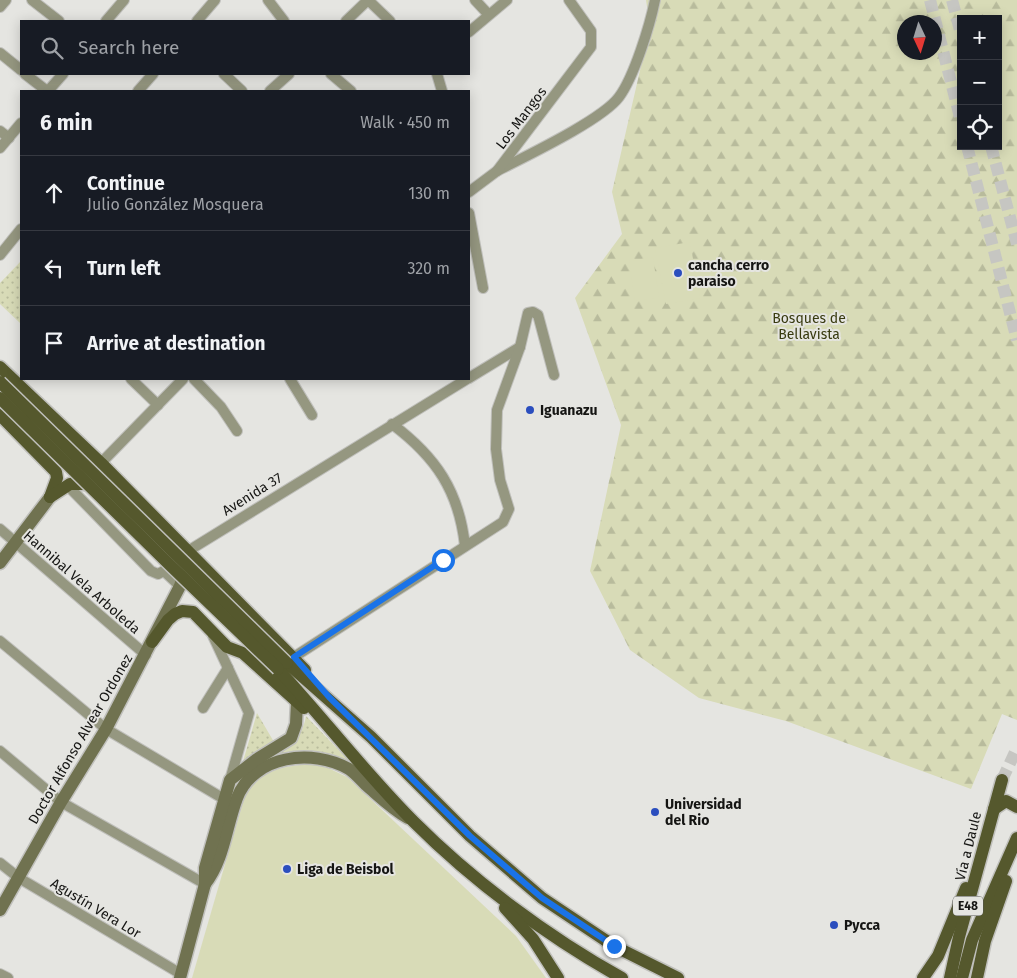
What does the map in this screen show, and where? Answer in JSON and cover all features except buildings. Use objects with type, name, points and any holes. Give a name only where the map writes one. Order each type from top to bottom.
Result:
[{"type":"main road","points":[[0,367],[101,463],[222,585],[287,663],[353,754]]},
{"type":"main road","points":[[0,382],[287,663]]},
{"type":"main road","points":[[0,398],[172,567],[329,697],[470,836],[542,898],[614,946],[678,978]]},
{"type":"main road","points":[[0,414],[56,472],[57,478],[50,497]]},
{"type":"main road","points":[[43,457],[56,457],[65,451],[69,440],[66,429]]},
{"type":"main road","points":[[50,497],[70,484],[90,483],[138,500]]},
{"type":"main road","points":[[90,483],[102,492],[181,575]]},
{"type":"main road","points":[[222,585],[210,585],[200,593],[197,602],[200,608],[242,653],[353,754],[414,822],[490,892],[534,939],[558,978]]},
{"type":"main road","points":[[152,642],[168,620],[182,611],[193,612],[227,647],[242,653]]},
{"type":"main road","name":"Vía a Daule","points":[[950,978],[986,834],[1002,780]]},
{"type":"main road","points":[[994,809],[1006,801],[1017,807]]},
{"type":"main road","points":[[924,978],[945,940],[986,834]]},
{"type":"main road","points":[[977,978],[985,941],[1006,880],[1016,843]]},
{"type":"main road","name":"E48","points":[[962,978],[972,940],[1016,843]]},
{"type":"main road","points":[[490,892],[507,901],[537,925],[591,961],[622,978]]},
{"type":"street","points":[[0,7],[6,0]]},
{"type":"street","points":[[32,0],[58,20]]},
{"type":"street","points":[[107,20],[123,0]]},
{"type":"street","points":[[198,20],[215,0]]},
{"type":"street","points":[[268,0],[283,20]]},
{"type":"street","points":[[347,20],[368,0],[389,20]]},
{"type":"street","points":[[475,0],[488,14]]},
{"type":"street","points":[[470,31],[507,0]]},
{"type":"street","name":"Los Mangos","points":[[470,191],[497,172],[591,47],[591,31],[569,0]]},
{"type":"street","points":[[497,172],[604,112],[619,97],[643,43],[655,0]]},
{"type":"street","points":[[0,53],[20,69]]},
{"type":"street","points":[[26,75],[46,90]]},
{"type":"street","points":[[48,90],[61,75]]},
{"type":"street","points":[[140,90],[151,75]]},
{"type":"street","points":[[225,75],[241,90]]},
{"type":"street","points":[[271,90],[288,75]]},
{"type":"street","points":[[332,75],[350,90]]},
{"type":"street","points":[[436,75],[442,90]]},
{"type":"street","points":[[0,148],[20,124]]},
{"type":"street","points":[[0,130],[9,138]]},
{"type":"street","points":[[470,219],[482,288]]},
{"type":"street","points":[[0,255],[20,231]]},
{"type":"street","points":[[287,663],[503,522],[508,515],[508,502],[500,480],[496,449],[497,410],[520,346],[528,313],[533,312],[538,316],[554,374]]},
{"type":"street","name":"Avenida 37","points":[[470,377],[520,346]]},
{"type":"street","points":[[132,380],[158,405]]},
{"type":"street","points":[[101,463],[182,380]]},
{"type":"street","points":[[195,380],[221,406],[237,430]]},
{"type":"street","points":[[291,380],[312,415]]},
{"type":"street","name":"Avenida 37","points":[[188,551],[465,380]]},
{"type":"street","points":[[392,424],[427,454],[446,480],[459,512],[465,546]]},
{"type":"street","points":[[72,490],[151,571],[158,574],[164,571],[181,575]]},
{"type":"street","points":[[0,563],[50,497]]},
{"type":"street","name":"Hannibal Vela Arboleda","points":[[0,529],[146,655]]},
{"type":"street","name":"Doctor Alfonso Alvear Ordonez","points":[[0,910],[61,802],[106,729],[146,655],[181,575],[188,551]]},
{"type":"street","points":[[164,571],[181,575]]},
{"type":"street","points":[[180,976],[205,884],[205,868],[250,713],[209,629]]},
{"type":"street","points":[[0,641],[106,729],[224,798]]},
{"type":"street","points":[[203,708],[228,668]]},
{"type":"street","points":[[230,780],[257,759],[291,738],[296,724],[297,702]]},
{"type":"street","points":[[0,751],[61,802],[205,884]]},
{"type":"street","points":[[205,884],[214,872],[238,797],[246,782],[257,771],[272,763],[294,758],[322,759],[350,769],[392,808],[414,822]]},
{"type":"street","name":"Agustín Vera Lor","points":[[0,863],[19,878],[180,976]]},
{"type":"street","points":[[0,974],[8,978]]},
{"type":"green space","name":"Bosques de Bellavista","points":[[646,0],[1017,0],[1017,720],[1002,714],[971,789],[786,721],[699,698],[630,650],[590,571],[621,425],[575,298],[622,234],[612,192],[650,27]]},
{"type":"green space","name":"cancha cerro paraiso","points":[[690,242],[700,298],[666,304],[655,248]]},
{"type":"green space","points":[[653,257],[659,298],[635,301],[629,261]]},
{"type":"green space","points":[[20,262],[20,323],[0,304],[0,283]]},
{"type":"green space","points":[[257,713],[274,742],[253,754],[242,765]]},
{"type":"green space","points":[[306,716],[351,763],[330,754],[309,750],[287,752],[265,759],[286,747],[297,737],[304,725]]},
{"type":"green space","points":[[310,764],[328,768],[347,777],[516,936],[546,978],[192,978],[246,792],[260,778],[274,770]]},
{"type":"tunnel","points":[[930,0],[957,105]]},
{"type":"tunnel","points":[[952,0],[957,19]]},
{"type":"tunnel","points":[[968,150],[1017,340]]},
{"type":"tunnel","points":[[992,150],[1017,244]]},
{"type":"tunnel","points":[[1002,780],[1017,748]]},
{"type":"place","name":"cancha cerro paraiso","points":[[678,273]]},
{"type":"place","name":"Iguanazu","points":[[530,410]]},
{"type":"place","name":"Universidad del Rio","points":[[655,812]]},
{"type":"place","name":"Liga de Beisbol","points":[[287,869]]},
{"type":"place","name":"Pycca","points":[[834,925]]},
{"type":"route","points":[[443,560],[294,657],[329,697],[470,836],[542,898],[614,946]]}]
